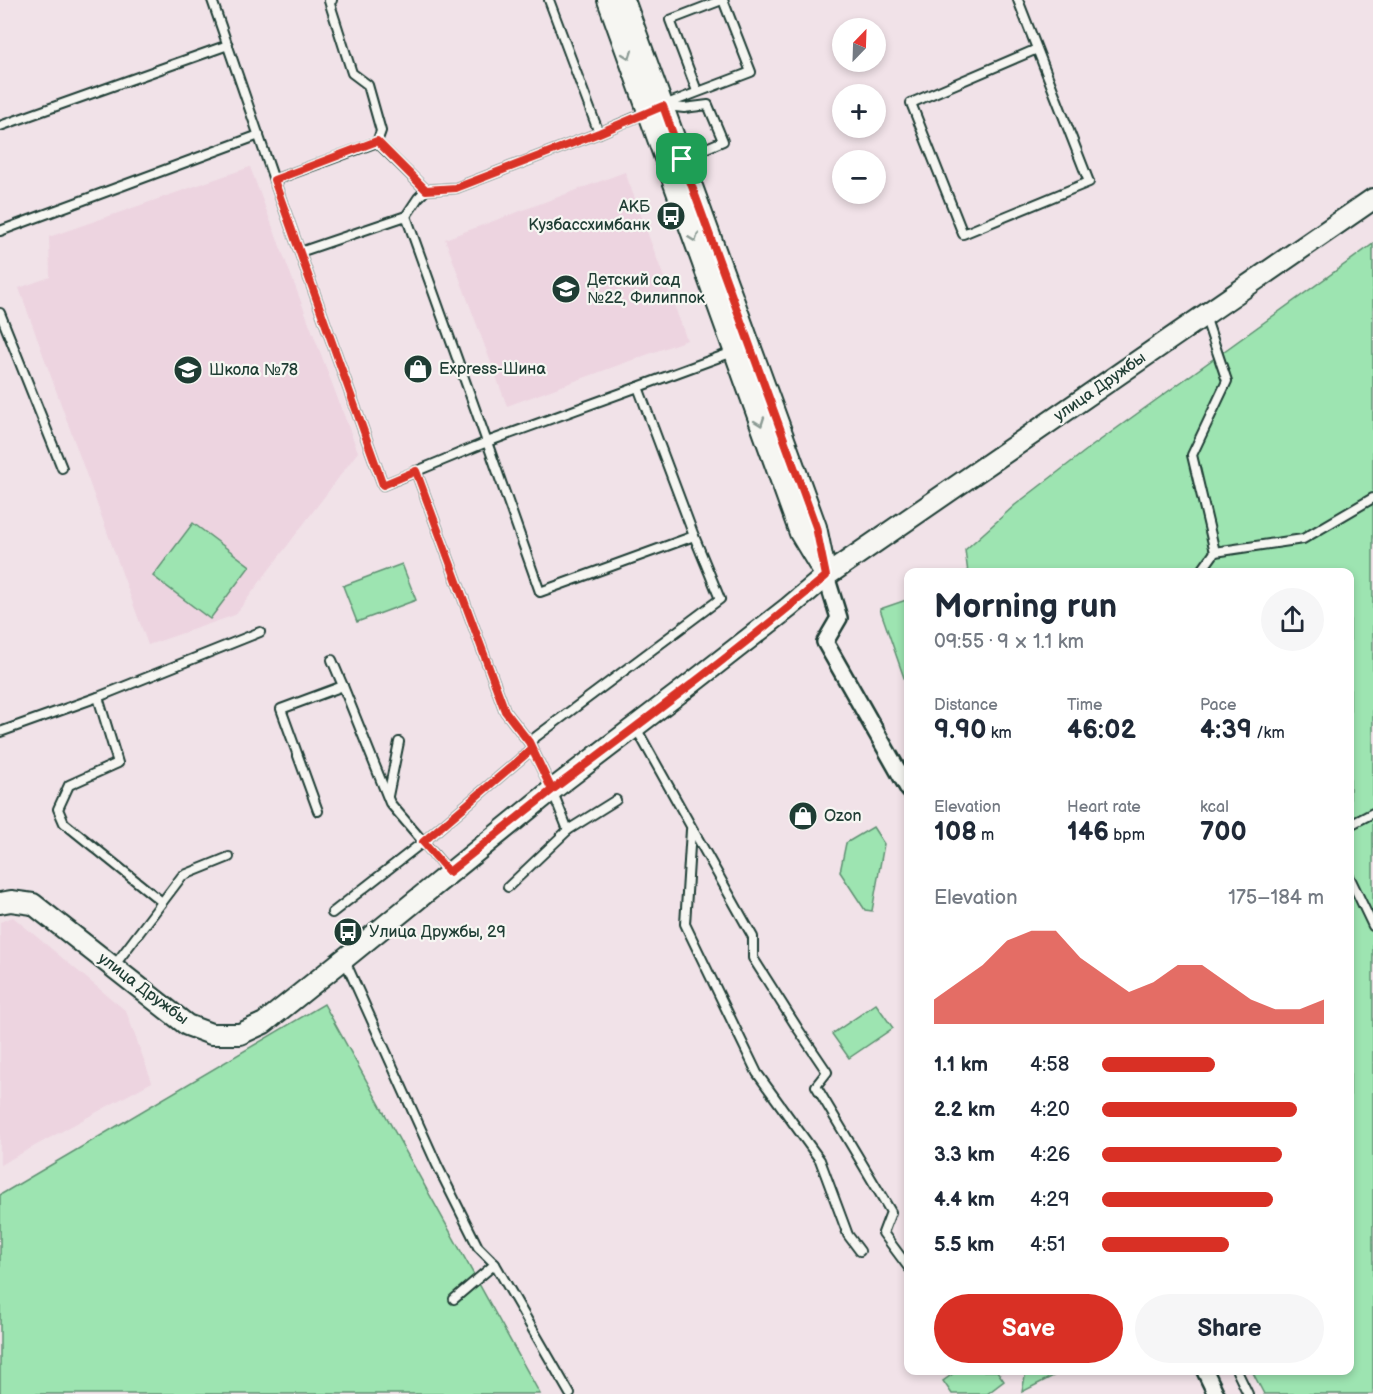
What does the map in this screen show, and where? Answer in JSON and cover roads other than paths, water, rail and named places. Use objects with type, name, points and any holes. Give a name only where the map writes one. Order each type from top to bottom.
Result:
[{"type":"street","points":[[608,0],[656,109],[682,159],[816,527],[826,576],[839,618],[825,642],[904,781]]},
{"type":"street","points":[[624,0],[656,109],[735,351],[800,533],[826,576]]},
{"type":"street","name":"улица Дружбы","points":[[0,903],[11,901],[33,904],[187,1025],[211,1034],[240,1034],[264,1023],[552,790],[636,727],[826,576],[1373,199]]},
{"type":"street","points":[[1207,1375],[1216,1394]]},
{"type":"lane","points":[[212,0],[383,485],[488,442],[735,351]]},
{"type":"lane","points":[[274,180],[377,141],[381,131],[369,85],[352,73],[329,1],[332,0]]},
{"type":"lane","points":[[549,0],[599,133]]},
{"type":"lane","points":[[300,252],[406,216],[426,190],[456,188],[599,133],[697,91],[751,72],[722,0],[670,20],[697,91]]},
{"type":"lane","points":[[1018,0],[1089,182],[963,234],[911,103],[1037,49]]},
{"type":"lane","points":[[0,126],[228,45]]},
{"type":"lane","points":[[656,109],[708,105],[723,141],[682,159]]},
{"type":"lane","points":[[0,231],[259,135]]},
{"type":"lane","points":[[377,141],[426,190]]},
{"type":"lane","points":[[406,216],[540,592],[694,536]]},
{"type":"lane","points":[[0,313],[62,468]]},
{"type":"lane","points":[[1205,315],[1227,381],[1192,455],[1215,552]]},
{"type":"lane","points":[[332,913],[423,842],[531,745],[720,599],[638,387]]},
{"type":"lane","points":[[416,471],[505,711],[531,745],[568,830]]},
{"type":"lane","points":[[1204,568],[1215,552],[1303,539],[1373,498]]},
{"type":"lane","points":[[0,732],[98,697],[260,632]]},
{"type":"lane","points":[[332,660],[390,803],[449,872]]},
{"type":"lane","points":[[318,811],[282,710],[343,686]]},
{"type":"lane","points":[[98,697],[118,762],[69,785],[58,809],[64,823],[162,902]]},
{"type":"lane","points":[[636,727],[753,937],[753,958],[827,1072],[816,1086],[891,1212],[883,1233],[904,1261]]},
{"type":"lane","points":[[388,797],[399,742]]},
{"type":"lane","points":[[508,887],[568,830],[616,800]]},
{"type":"lane","points":[[1354,823],[1373,813]]},
{"type":"lane","points":[[691,828],[685,924],[757,1073],[820,1160],[848,1236],[860,1251]]},
{"type":"lane","points":[[112,967],[182,876],[229,857]]},
{"type":"lane","points":[[1354,886],[1373,926]]},
{"type":"lane","points":[[344,959],[442,1175],[478,1247],[495,1264],[570,1394]]},
{"type":"lane","points":[[454,1299],[495,1264]]},
{"type":"lane","points":[[1239,1375],[1248,1394]]},
{"type":"place","name":"АКБ Кузбассхимбанк","points":[[671,216]]},
{"type":"place","name":"Детский сад №22, Филиппок","points":[[566,289]]},
{"type":"place","name":"Express-Шина","points":[[418,369]]},
{"type":"place","name":"Школа №78","points":[[188,370]]},
{"type":"place","name":"Ozon","points":[[803,816]]},
{"type":"place","name":"Улица Дружбы, 29","points":[[348,932]]}]
